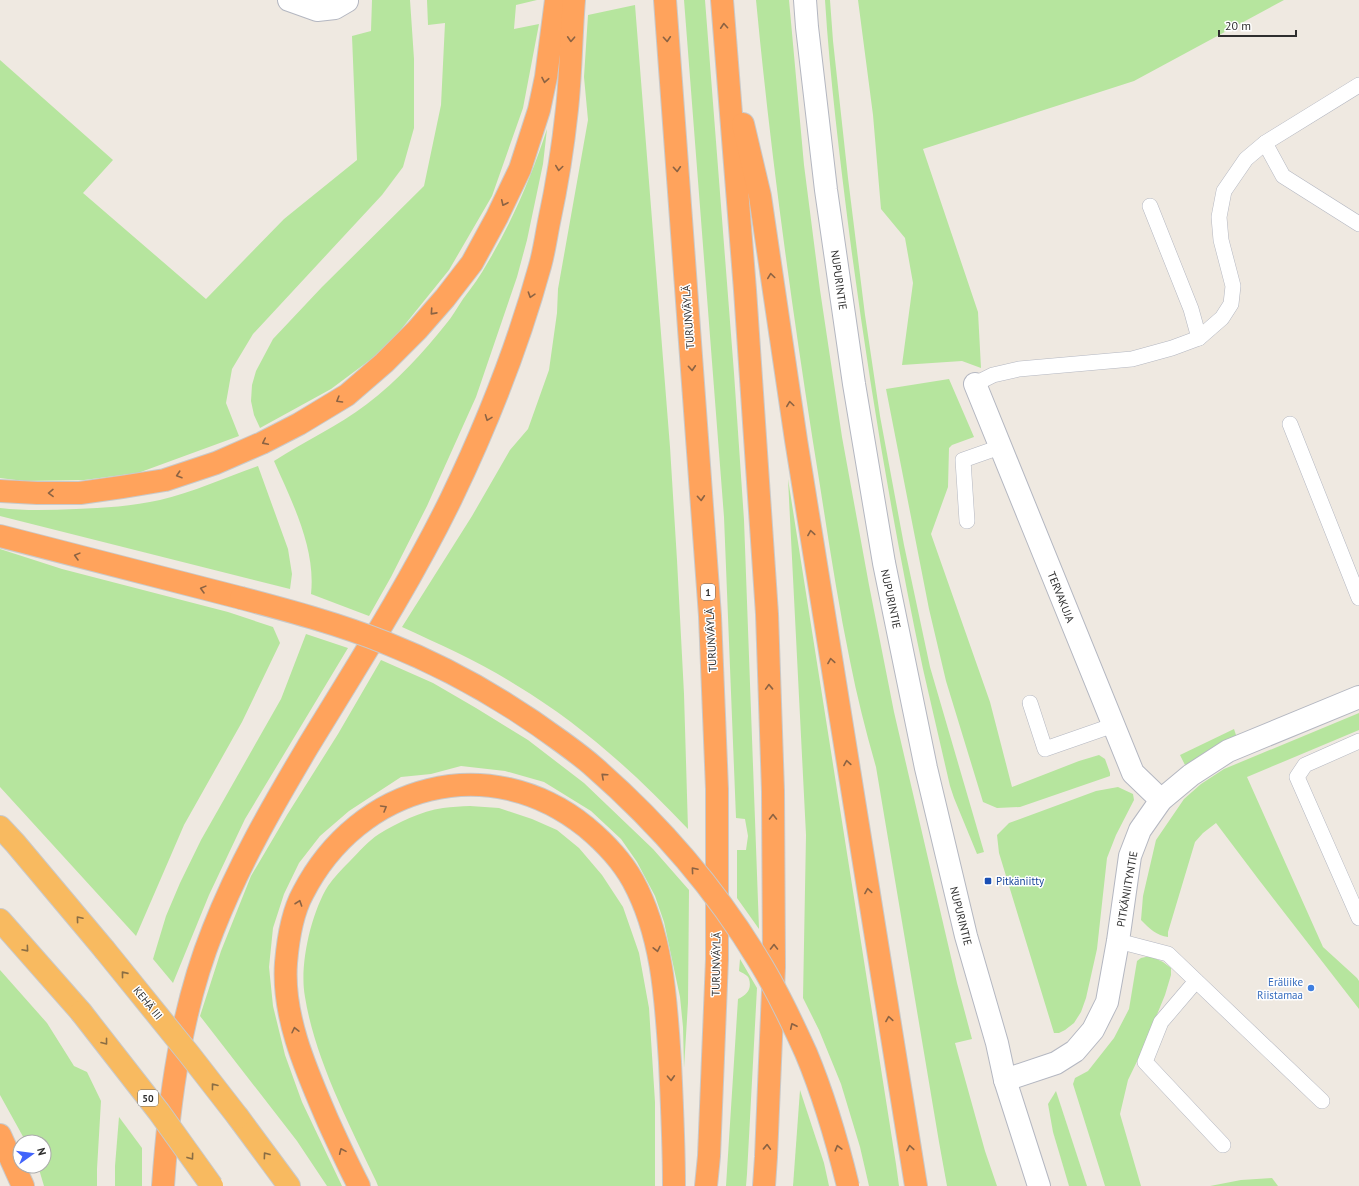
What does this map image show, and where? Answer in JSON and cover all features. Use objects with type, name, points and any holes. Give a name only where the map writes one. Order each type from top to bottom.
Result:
[{"type":"highway","points":[[0,491],[37,493],[80,492],[122,487],[165,480],[216,463],[262,443],[299,424],[347,395],[384,363],[417,330],[445,298],[472,263],[497,217],[520,169],[539,110],[546,77],[556,0]]},
{"type":"highway","points":[[163,1186],[170,1112],[191,993],[212,930],[239,870],[285,786],[407,582],[450,500],[486,423],[513,352],[541,264],[556,188],[567,108],[574,0]]},
{"type":"highway","name":"TURUNVÄYLÄ","points":[[665,0],[710,616],[717,789],[717,959],[706,1186]]},
{"type":"highway","points":[[722,0],[746,290],[764,574],[772,775],[774,967],[764,1186]]},
{"type":"highway","points":[[726,53],[760,196],[796,440],[916,1186]]},
{"type":"highway","points":[[0,536],[318,618],[386,643],[435,664],[484,690],[541,727],[592,765],[631,800],[670,841],[704,881],[760,962],[786,1010],[807,1055],[838,1146],[848,1186]]},
{"type":"highway","points":[[359,1186],[318,1098],[299,1049],[287,1000],[286,964],[291,926],[302,894],[321,864],[341,840],[363,820],[389,805],[414,794],[440,787],[465,784],[497,786],[526,793],[552,804],[575,818],[596,836],[620,862],[633,882],[646,911],[655,940],[662,972],[668,1029],[674,1126],[674,1186]]},
{"type":"highway","name":"KEHÄ III","points":[[0,827],[16,843],[189,1054],[289,1186]]},
{"type":"highway","name":"50","points":[[0,920],[80,1012],[159,1112],[212,1186]]},
{"type":"highway","points":[[0,1135],[23,1186]]},
{"type":"main road","points":[[289,0],[317,10],[335,8],[347,1]]},
{"type":"main road","name":"NUPURINTIE","points":[[805,0],[826,190],[854,384],[884,563],[929,783],[966,936],[1005,1080],[1039,1186]]},
{"type":"main road","name":"TERVAKUJA","points":[[975,384],[1133,773],[1161,800]]},
{"type":"main road","name":"PITKÄNIITYNTIE","points":[[1005,1080],[1056,1063],[1075,1051],[1092,1030],[1107,1002],[1118,942],[1130,856],[1140,830],[1161,800],[1191,775],[1228,752],[1359,697]]},
{"type":"lane","points":[[807,27],[814,0]]},
{"type":"lane","points":[[975,384],[993,375],[1019,369],[1132,359],[1172,348],[1199,338],[1222,318],[1231,304],[1233,286],[1221,240],[1219,217],[1224,191],[1246,159],[1265,144],[1359,85]]},
{"type":"lane","points":[[1265,144],[1283,176],[1359,224]]},
{"type":"lane","points":[[1150,206],[1191,309],[1199,338]]},
{"type":"lane","points":[[1290,424],[1359,598]]},
{"type":"lane","points":[[967,521],[963,460],[1000,448]]},
{"type":"lane","points":[[1030,703],[1045,749],[1114,725]]},
{"type":"lane","points":[[1359,741],[1305,765],[1297,777],[1359,918]]},
{"type":"lane","points":[[1118,942],[1168,954],[1322,1101]]},
{"type":"lane","points":[[1196,981],[1161,1022],[1145,1062],[1223,1145]]},
{"type":"green space","points":[[372,0],[410,0],[414,59],[414,128],[403,167],[382,195],[253,334],[232,369],[226,403],[239,436],[138,473],[84,480],[24,481],[0,478],[0,60],[113,160],[83,193],[206,299],[284,219],[357,160],[352,36],[371,31]]},
{"type":"green space","points":[[427,0],[537,0],[516,5],[514,29],[539,24],[523,108],[492,196],[449,270],[386,348],[331,389],[260,428],[254,415],[251,401],[252,385],[256,371],[273,339],[322,287],[424,186],[441,105],[445,23],[428,25]]},
{"type":"green space","points":[[684,0],[705,0],[744,520],[759,929],[737,898],[737,850],[746,850],[748,836],[745,819],[736,818],[724,517]]},
{"type":"green space","points":[[756,0],[789,0],[804,165],[820,290],[842,437],[894,712],[957,983],[972,1039],[955,1043],[985,1151],[997,1186],[947,1186],[876,767],[853,674],[830,552],[774,166]]},
{"type":"green space","points":[[825,0],[830,0],[848,178],[865,315],[880,416],[904,545],[930,667],[984,852],[977,854],[950,786],[923,669],[892,509],[865,347],[850,239],[832,90]]},
{"type":"green space","points":[[858,0],[1284,0],[1134,81],[923,149],[978,312],[981,368],[962,361],[902,365],[913,283],[905,238],[881,209],[873,115]]},
{"type":"green space","points":[[635,5],[670,447],[684,694],[688,829],[607,751],[563,716],[540,700],[488,669],[402,627],[472,516],[510,450],[528,429],[549,370],[557,313],[558,289],[588,120],[584,77],[588,15]]},
{"type":"green space","points":[[547,129],[543,164],[527,240],[517,277],[476,397],[427,506],[391,577],[369,616],[311,594],[312,577],[306,543],[295,509],[274,461],[345,419],[367,404],[399,376],[437,335],[485,267],[506,230],[535,163]]},
{"type":"green space","points":[[949,379],[974,437],[952,445],[949,448],[948,487],[931,534],[990,702],[1012,787],[1079,761],[1099,755],[1105,759],[1110,773],[1110,776],[1020,807],[997,808],[983,802],[946,681],[929,609],[886,389]]},
{"type":"green space","points":[[258,466],[288,549],[292,574],[290,589],[0,516],[0,508],[28,510],[76,509],[150,502],[185,493]]},
{"type":"green space","points":[[788,479],[899,1186],[869,1186],[860,1147],[841,1084],[819,1030],[803,998],[806,835]]},
{"type":"green space","points":[[0,549],[62,569],[228,612],[273,627],[280,643],[242,722],[184,825],[136,936],[0,787]]},
{"type":"green space","points":[[306,634],[348,648],[245,819],[209,895],[173,983],[153,959],[166,916],[201,840],[281,699]]},
{"type":"green space","points":[[381,660],[433,683],[528,740],[584,783],[653,849],[689,890],[688,1003],[684,1068],[683,1027],[680,997],[664,922],[655,896],[637,862],[621,839],[591,811],[544,782],[505,771],[461,766],[431,774],[401,777],[349,811],[320,836],[299,863],[284,894],[273,928],[269,967],[273,1006],[285,1055],[302,1102],[342,1186],[327,1186],[297,1141],[200,1016],[221,951],[251,876],[338,734]]},
{"type":"green space","points":[[1359,713],[1359,730],[1247,777],[1323,947],[1359,981],[1359,1009],[1216,823],[1203,833],[1195,842],[1168,932],[1168,937],[1150,929],[1141,920],[1143,896],[1156,840],[1184,799],[1201,784],[1224,769]]},
{"type":"green space","points":[[1234,729],[1238,741],[1219,747],[1185,765],[1180,755]]},
{"type":"green space","points":[[1118,787],[1133,794],[1134,800],[1116,835],[1107,858],[1097,949],[1086,998],[1081,1012],[1074,1023],[1059,1033],[1054,1033],[999,853],[997,835],[1009,823],[1096,791]]},
{"type":"green space","points":[[470,806],[499,808],[532,819],[557,830],[579,848],[602,875],[623,907],[639,953],[649,1008],[655,1102],[655,1186],[378,1186],[334,1091],[310,1020],[304,984],[305,955],[308,940],[316,910],[328,886],[341,870],[371,840],[394,826],[418,815],[443,808]]},
{"type":"green space","points":[[1150,956],[1163,962],[1171,968],[1171,975],[1165,995],[1142,1051],[1128,1080],[1120,1114],[1141,1186],[1105,1186],[1073,1084],[1075,1078],[1088,1071],[1114,1038],[1129,1009],[1137,961],[1141,958]]},
{"type":"green space","points":[[740,959],[757,988],[747,1174],[746,1186],[726,1186],[738,999],[746,994],[750,986],[746,975],[739,971]]},
{"type":"green space","points":[[0,970],[47,1023],[74,1066],[87,1072],[101,1101],[97,1186],[44,1186],[40,1174],[52,1174],[52,1134],[22,1134],[0,1095]]},
{"type":"green space","points":[[800,1090],[824,1163],[829,1186],[793,1186]]},
{"type":"green space","points":[[1056,1091],[1087,1186],[1069,1186],[1053,1132],[1048,1104]]},
{"type":"green space","points":[[119,1117],[142,1148],[142,1186],[115,1186]]},
{"type":"green space","points":[[1272,1178],[1278,1186],[1210,1186],[1241,1180]]},
{"type":"place","name":"Pitkäniitty","points":[[988,881]]},
{"type":"place","name":"Eräliike Riistamaa","points":[[1311,988]]}]
